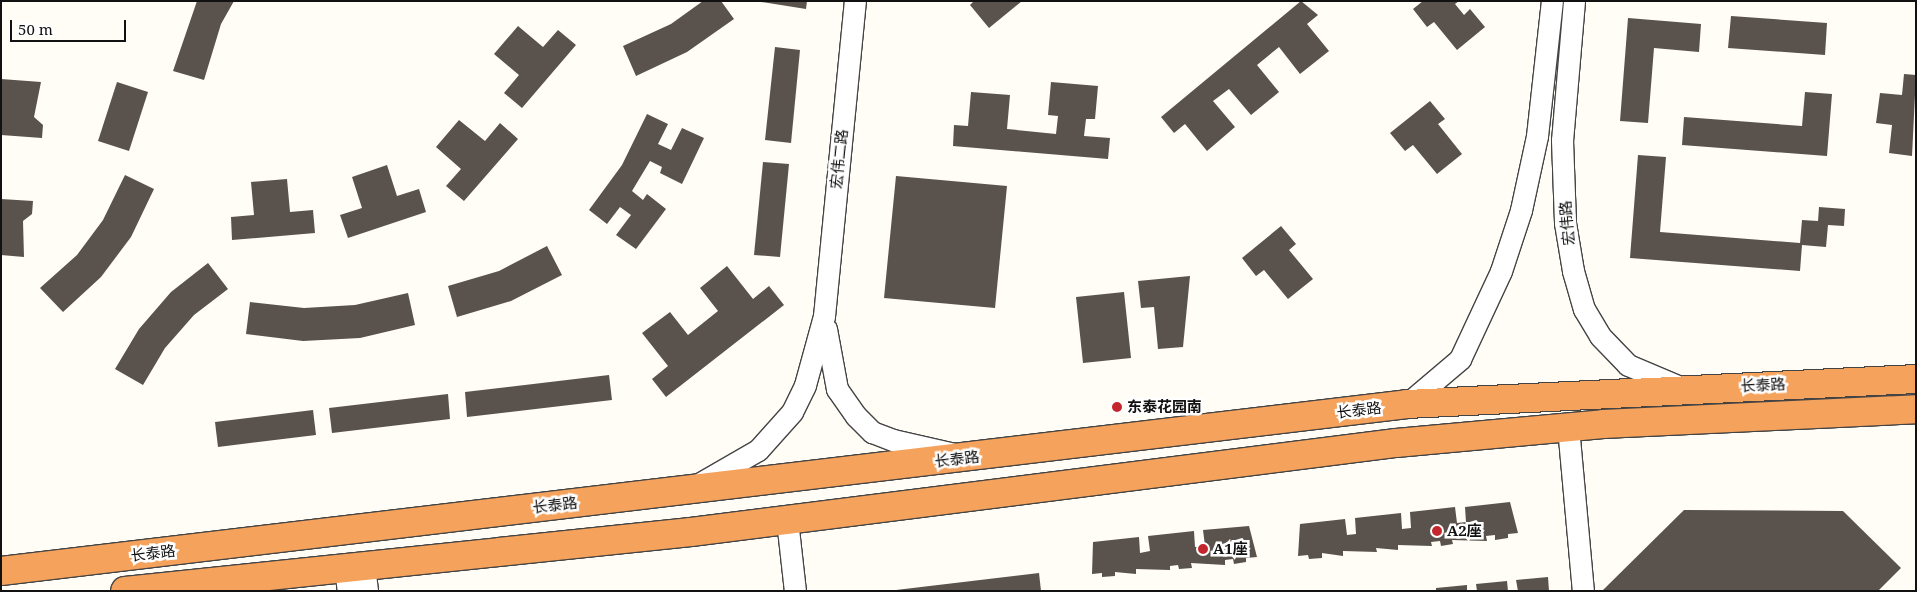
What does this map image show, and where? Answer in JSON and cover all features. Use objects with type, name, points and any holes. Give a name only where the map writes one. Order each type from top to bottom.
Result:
[{"type":"highway","points":[[1860,380],[1916,360]]},
{"type":"highway","name":"长泰路","points":[[1,571],[690,489],[971,458],[1407,404],[1685,388],[1916,379]]},
{"type":"highway","name":"长泰路","points":[[125,591],[356,579],[787,520],[1396,443],[1568,427],[1864,409],[1916,409]]},
{"type":"highway","points":[[1864,409],[1916,426]]},
{"type":"street","name":"宏伟二路","points":[[824,316],[855,1]]},
{"type":"street","points":[[1407,404],[1460,359],[1501,271],[1521,210],[1537,136],[1552,1]]},
{"type":"street","name":"宏伟路","points":[[1574,1],[1562,140],[1565,223],[1573,271],[1584,309],[1600,336],[1628,365],[1685,388]]},
{"type":"street","points":[[824,316],[837,389],[856,416],[872,432],[893,440],[971,458]]},
{"type":"street","points":[[690,489],[758,450],[777,432],[805,385],[824,316]]},
{"type":"street","points":[[1568,427],[1583,591]]},
{"type":"street","points":[[787,520],[795,591]]},
{"type":"building","points":[[197,1],[234,1],[221,24],[204,80],[173,71]]},
{"type":"building","points":[[703,1],[721,1],[734,19],[687,52],[636,76],[623,46],[671,24]]},
{"type":"building","points":[[755,1],[807,1],[806,9]]},
{"type":"building","points":[[974,1],[1022,1],[989,28],[970,5]]},
{"type":"building","points":[[1301,1],[1318,15],[1307,24],[1329,51],[1300,74],[1279,47],[1257,65],[1279,92],[1251,115],[1229,89],[1213,101],[1235,127],[1207,151],[1185,124],[1174,133],[1161,117]]},
{"type":"building","points":[[1423,1],[1459,1],[1455,4],[1464,15],[1470,9],[1485,27],[1457,50],[1434,22],[1427,27],[1413,9]]},
{"type":"building","points":[[1731,16],[1827,23],[1825,55],[1728,48]]},
{"type":"building","points":[[1628,18],[1701,24],[1699,52],[1654,48],[1648,123],[1620,121]]},
{"type":"building","points":[[518,26],[543,47],[558,30],[576,45],[522,108],[504,93],[519,75],[494,54]]},
{"type":"building","points":[[775,47],[800,50],[791,143],[765,140]]},
{"type":"building","points":[[1904,74],[1916,75],[1912,156],[1889,153],[1892,125],[1876,123],[1880,93],[1902,95]]},
{"type":"building","points":[[1,79],[41,82],[34,117],[43,125],[42,138],[1,135]]},
{"type":"building","points":[[117,82],[148,92],[129,151],[98,141]]},
{"type":"building","points":[[1051,82],[1098,86],[1095,119],[1086,119],[1084,136],[1110,138],[1108,159],[953,146],[954,125],[968,126],[971,92],[1010,95],[1007,129],[1056,134],[1058,116],[1048,115]]},
{"type":"building","points":[[1805,92],[1832,94],[1827,156],[1682,145],[1684,117],[1802,126]]},
{"type":"building","points":[[1430,101],[1445,119],[1438,124],[1462,154],[1437,174],[1413,145],[1405,151],[1390,133]]},
{"type":"building","points":[[647,114],[668,124],[658,144],[671,150],[682,128],[704,138],[682,184],[660,173],[662,167],[650,161],[632,191],[643,200],[647,194],[666,209],[636,249],[616,235],[631,215],[620,207],[607,224],[589,210],[622,165]]},
{"type":"building","points":[[459,120],[485,141],[500,123],[518,139],[464,201],[446,186],[461,169],[436,147]]},
{"type":"building","points":[[1638,155],[1666,157],[1660,232],[1800,243],[1802,220],[1818,221],[1819,207],[1845,209],[1844,226],[1828,225],[1826,247],[1802,245],[1800,271],[1630,258]]},
{"type":"building","points":[[763,162],[789,164],[780,257],[754,255]]},
{"type":"building","points":[[387,165],[397,196],[419,189],[426,212],[348,238],[340,215],[362,208],[352,177]]},
{"type":"building","points":[[125,175],[154,189],[131,237],[101,277],[63,312],[40,288],[77,255],[103,220]]},
{"type":"building","points":[[896,176],[1007,186],[995,308],[884,298]]},
{"type":"building","points":[[287,179],[290,212],[313,210],[315,233],[232,240],[231,217],[254,215],[251,182]]},
{"type":"building","points":[[1,199],[33,201],[32,214],[23,221],[24,257],[1,255]]},
{"type":"building","points":[[1281,226],[1296,244],[1289,250],[1313,279],[1288,299],[1264,270],[1256,276],[1242,258]]},
{"type":"building","points":[[547,246],[562,275],[511,301],[457,317],[448,286],[499,271]]},
{"type":"building","points":[[208,263],[228,289],[194,315],[165,348],[143,385],[115,369],[139,329],[171,292]]},
{"type":"building","points":[[727,266],[753,299],[769,286],[784,305],[666,397],[652,379],[668,366],[642,333],[670,312],[688,335],[718,311],[700,288]]},
{"type":"building","points":[[1190,276],[1183,347],[1158,349],[1154,307],[1141,308],[1138,281]]},
{"type":"building","points":[[1124,292],[1131,358],[1083,363],[1076,297]]},
{"type":"building","points":[[408,293],[415,325],[360,338],[303,341],[246,334],[250,302],[304,308],[355,305]]},
{"type":"building","points":[[609,375],[612,400],[467,417],[465,392]]},
{"type":"building","points":[[448,394],[450,419],[332,433],[329,408]]},
{"type":"building","points":[[313,410],[316,435],[218,447],[215,422]]},
{"type":"building","name":"A2座","points":[[1510,502],[1518,533],[1508,534],[1508,538],[1495,540],[1495,535],[1486,536],[1487,541],[1452,540],[1453,544],[1441,546],[1440,541],[1431,542],[1432,546],[1398,545],[1398,550],[1376,548],[1377,552],[1343,551],[1343,556],[1322,553],[1322,558],[1309,559],[1308,555],[1298,556],[1300,524],[1345,519],[1347,535],[1356,534],[1355,518],[1401,513],[1402,529],[1411,528],[1410,512],[1455,507],[1457,523],[1466,522],[1465,507]]},
{"type":"building","points":[[1684,510],[1843,511],[1901,568],[1878,591],[1602,591]]},
{"type":"building","name":"A1座","points":[[1249,526],[1257,557],[1246,558],[1246,562],[1234,564],[1233,559],[1225,560],[1225,565],[1191,563],[1192,568],[1179,569],[1178,565],[1170,566],[1170,570],[1136,569],[1136,574],[1115,572],[1115,576],[1102,577],[1102,573],[1092,574],[1093,542],[1139,537],[1140,553],[1150,551],[1148,536],[1194,531],[1195,547],[1205,546],[1203,530]]},
{"type":"building","points":[[1039,573],[1041,591],[896,591],[896,590]]},
{"type":"building","points":[[1548,577],[1549,591],[1518,591],[1516,580]]},
{"type":"building","points":[[1507,581],[1508,591],[1477,591],[1476,584]]},
{"type":"building","points":[[1467,585],[1467,591],[1436,591],[1436,588]]},
{"type":"place","name":"东泰花园南","points":[[1117,407]]},
{"type":"place","name":"A2座","points":[[1437,531]]},
{"type":"place","name":"A1座","points":[[1203,549]]}]
